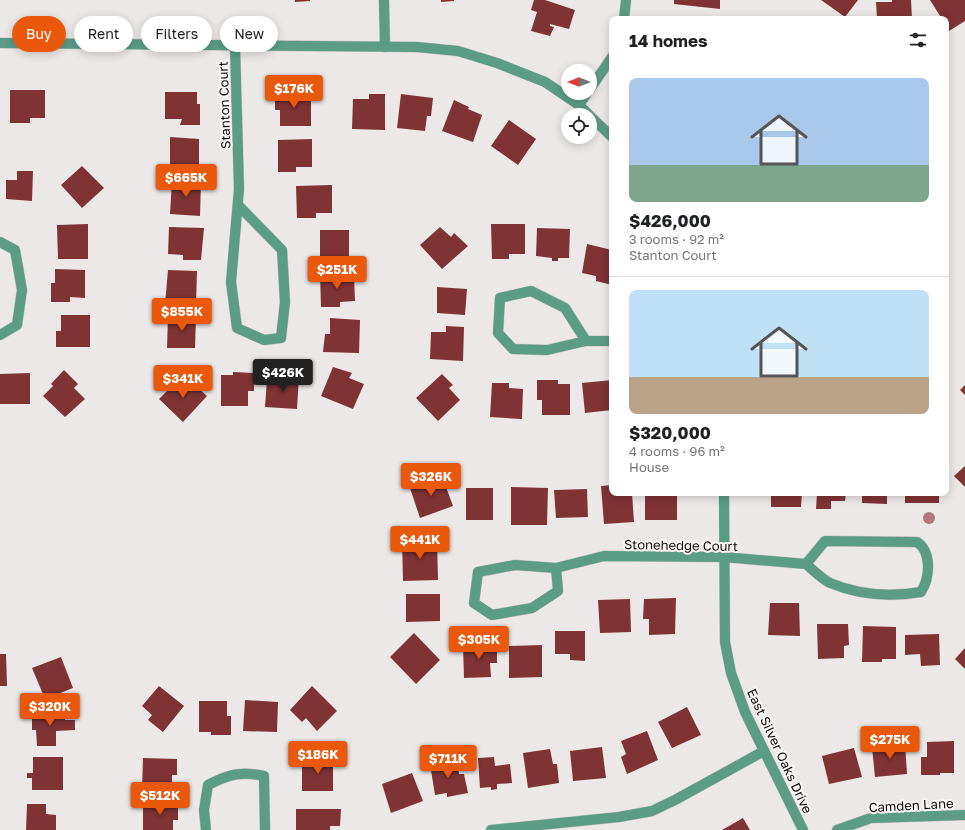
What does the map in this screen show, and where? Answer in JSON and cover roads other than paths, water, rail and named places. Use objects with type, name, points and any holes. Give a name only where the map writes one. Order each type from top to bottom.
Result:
[{"type":"street","points":[[384,0],[385,47]]},
{"type":"street","points":[[624,16],[626,0]]},
{"type":"street","points":[[0,43],[220,46]]},
{"type":"street","points":[[278,46],[417,47],[458,51],[497,63],[545,82],[582,108]]},
{"type":"street","name":"Stanton Court","points":[[235,52],[239,188],[231,282],[237,328],[264,340],[281,338],[285,302],[282,250],[238,205]]},
{"type":"street","points":[[597,79],[609,61]]},
{"type":"street","points":[[579,105],[582,100]]},
{"type":"street","points":[[597,122],[609,134]]},
{"type":"street","points":[[0,242],[15,250],[22,290],[17,325],[0,335]]},
{"type":"street","points":[[586,341],[565,308],[538,294],[531,291],[500,298],[498,333],[513,349],[547,350],[586,341],[609,341]]},
{"type":"street","name":"East Silver Oaks Drive","points":[[724,496],[725,642],[731,673],[745,712],[803,830]]},
{"type":"street","points":[[825,541],[917,542],[924,546],[926,552],[926,584],[921,592],[903,595],[866,593],[829,583],[806,564],[825,541]]},
{"type":"street","name":"Stonehedge Court","points":[[556,568],[558,592],[532,608],[492,615],[474,602],[478,572],[515,565],[556,568],[604,556],[724,557],[806,564]]},
{"type":"street","points":[[491,830],[619,817],[652,811],[764,751]]},
{"type":"street","points":[[206,830],[204,810],[208,785],[223,777],[247,772],[264,776],[265,830]]},
{"type":"street","name":"Camden Lane","points":[[837,830],[871,818],[965,815]]}]
